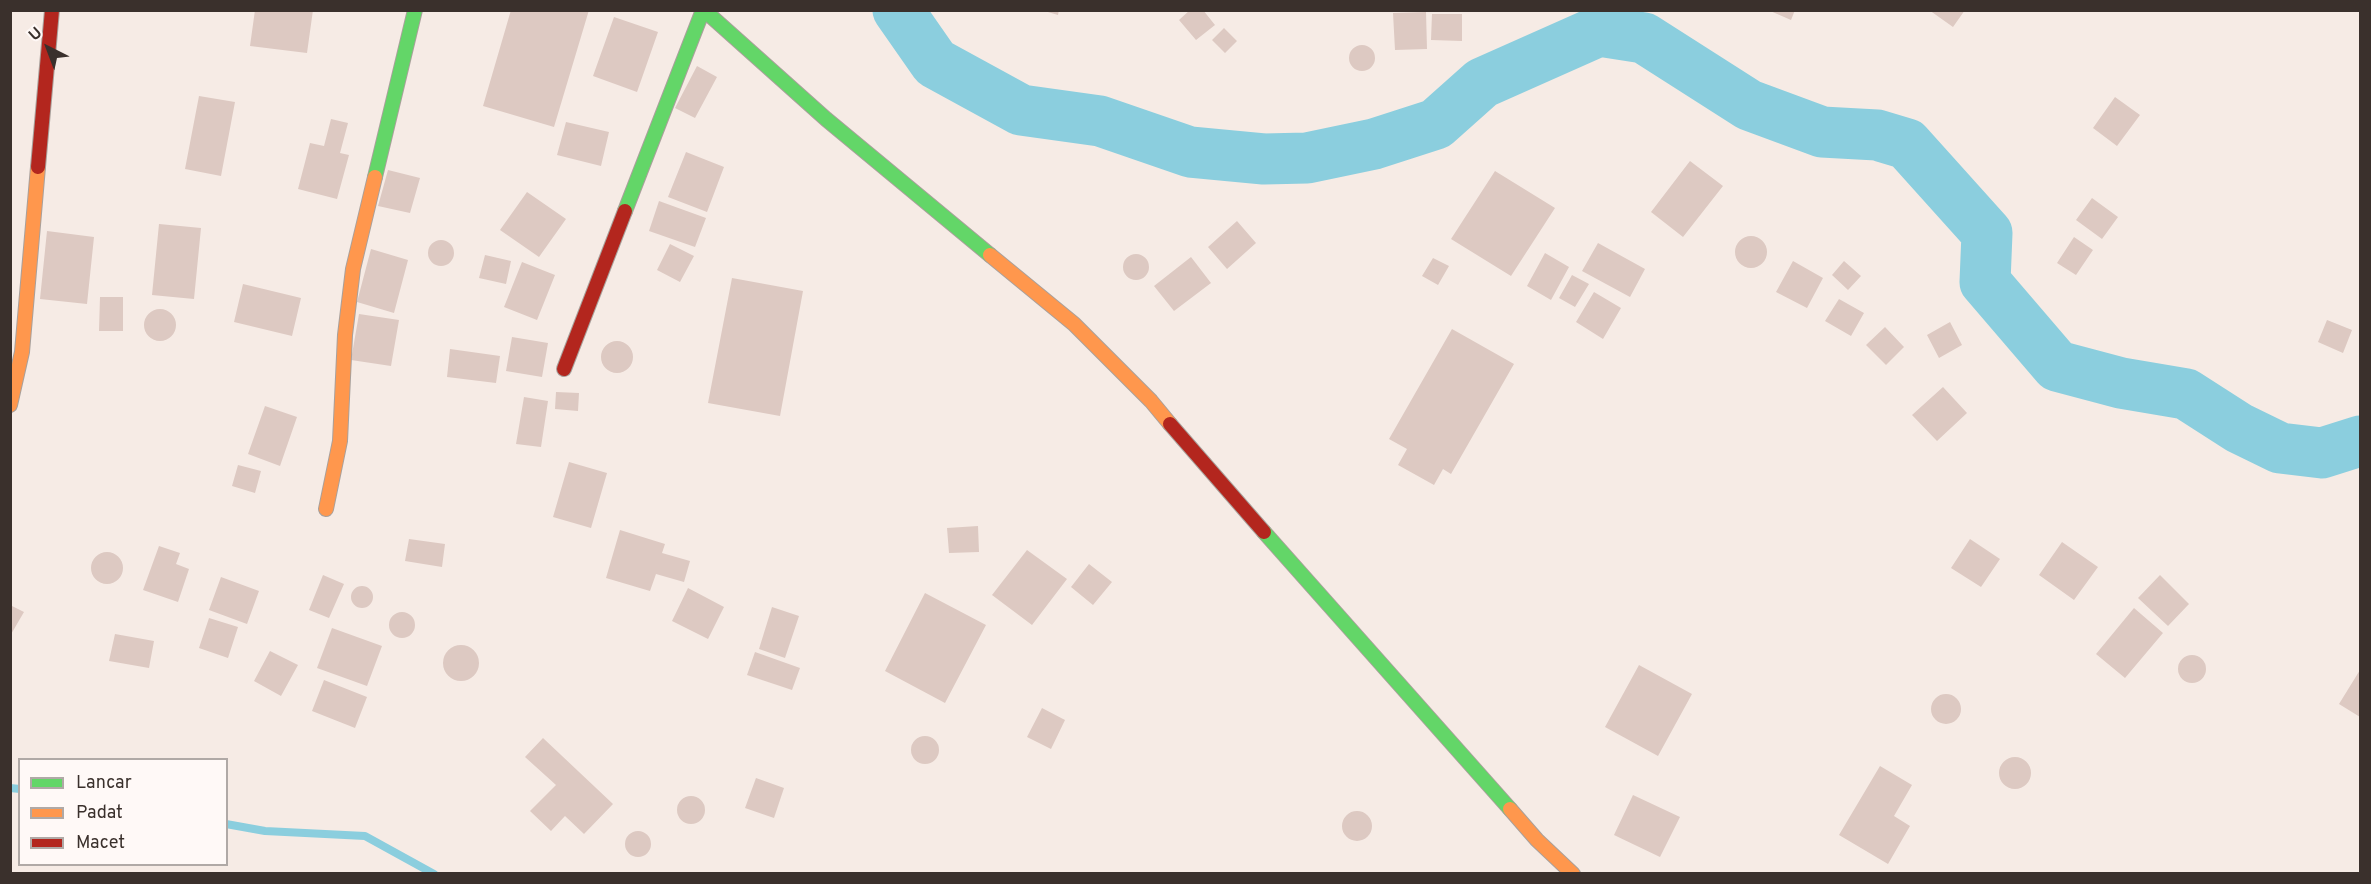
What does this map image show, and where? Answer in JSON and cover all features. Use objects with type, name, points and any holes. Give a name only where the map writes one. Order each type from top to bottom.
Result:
[{"type":"street","points":[[10,405],[22,352],[52,10]]},
{"type":"street","points":[[326,509],[340,441],[345,335],[353,269],[415,10]]},
{"type":"street","points":[[564,369],[703,10],[826,119],[1074,324],[1151,401],[1521,822],[1573,873]]},
{"type":"building","points":[[255,10],[313,10],[307,53],[250,46]]},
{"type":"building","points":[[511,10],[589,10],[554,127],[483,106]]},
{"type":"building","points":[[1041,10],[1059,10],[1058,15]]},
{"type":"building","points":[[1190,10],[1203,10],[1215,25],[1196,40],[1179,20]]},
{"type":"building","points":[[1768,10],[1795,10],[1791,20]]},
{"type":"building","points":[[1929,10],[1965,10],[1953,27]]},
{"type":"building","points":[[1426,12],[1427,49],[1395,50],[1393,13]]},
{"type":"building","points":[[1432,14],[1462,14],[1462,41],[1431,40]]},
{"type":"building","points":[[614,17],[658,32],[637,92],[593,76]]},
{"type":"building","points":[[1224,28],[1237,41],[1225,53],[1212,40]]},
{"type":"building","points":[[1362,45],[1371,49],[1375,58],[1371,67],[1362,71],[1353,67],[1349,58],[1353,49]]},
{"type":"building","points":[[697,66],[717,77],[695,118],[675,108]]},
{"type":"building","points":[[199,96],[235,102],[221,176],[185,169]]},
{"type":"building","points":[[2115,97],[2140,115],[2117,146],[2093,128]]},
{"type":"building","points":[[331,119],[348,123],[340,153],[349,155],[337,199],[298,189],[310,143],[324,146]]},
{"type":"building","points":[[566,122],[609,132],[601,166],[557,155]]},
{"type":"building","points":[[686,152],[724,167],[707,212],[668,197]]},
{"type":"building","points":[[1690,161],[1723,186],[1683,237],[1651,212]]},
{"type":"building","points":[[388,170],[420,178],[410,213],[378,206]]},
{"type":"building","points":[[1495,171],[1555,208],[1511,276],[1451,239]]},
{"type":"building","points":[[527,192],[566,219],[539,257],[500,230]]},
{"type":"building","points":[[2092,198],[2118,217],[2102,239],[2076,220]]},
{"type":"building","points":[[659,201],[706,218],[695,247],[649,231]]},
{"type":"building","points":[[1237,221],[1256,243],[1227,269],[1208,247]]},
{"type":"building","points":[[159,224],[201,228],[194,299],[152,295]]},
{"type":"building","points":[[47,231],[94,237],[87,304],[40,299]]},
{"type":"building","points":[[1751,236],[1763,240],[1767,252],[1763,264],[1751,268],[1739,264],[1735,252],[1739,240]]},
{"type":"building","points":[[2074,237],[2093,250],[2076,275],[2057,263]]},
{"type":"building","points":[[441,240],[451,243],[454,253],[451,263],[441,266],[431,263],[428,253],[431,243]]},
{"type":"building","points":[[1598,243],[1645,269],[1630,297],[1582,271]]},
{"type":"building","points":[[670,244],[694,256],[680,282],[657,270]]},
{"type":"building","points":[[371,249],[408,260],[394,313],[357,302]]},
{"type":"building","points":[[1545,253],[1569,267],[1551,300],[1527,286]]},
{"type":"building","points":[[1136,254],[1145,258],[1149,267],[1145,276],[1136,280],[1127,276],[1123,267],[1127,258]]},
{"type":"building","points":[[485,255],[511,261],[506,284],[479,278]]},
{"type":"building","points":[[1191,257],[1211,283],[1174,311],[1154,286]]},
{"type":"building","points":[[1433,258],[1449,266],[1438,285],[1422,276]]},
{"type":"building","points":[[1793,261],[1823,278],[1807,308],[1776,292]]},
{"type":"building","points":[[1844,261],[1861,276],[1848,290],[1832,275]]},
{"type":"building","points":[[522,262],[555,275],[537,320],[504,307]]},
{"type":"building","points":[[1572,275],[1589,284],[1575,307],[1559,298]]},
{"type":"building","points":[[732,278],[803,291],[780,416],[708,403]]},
{"type":"building","points":[[243,284],[301,298],[292,336],[234,322]]},
{"type":"building","points":[[1594,292],[1621,308],[1603,339],[1576,322]]},
{"type":"building","points":[[100,297],[123,297],[123,331],[99,331]]},
{"type":"building","points":[[1839,299],[1864,313],[1851,336],[1825,321]]},
{"type":"building","points":[[160,309],[171,314],[176,325],[171,336],[160,341],[149,336],[144,325],[149,314]]},
{"type":"building","points":[[359,314],[399,320],[391,366],[351,360]]},
{"type":"building","points":[[2327,320],[2352,330],[2343,353],[2318,342]]},
{"type":"building","points":[[1950,322],[1962,345],[1939,358],[1927,335]]},
{"type":"building","points":[[1885,327],[1904,347],[1886,365],[1866,345]]},
{"type":"building","points":[[1452,329],[1514,364],[1451,474],[1443,469],[1434,485],[1398,465],[1407,449],[1389,439]]},
{"type":"building","points":[[512,337],[548,343],[542,377],[506,371]]},
{"type":"building","points":[[617,341],[628,346],[633,357],[628,368],[617,373],[606,368],[601,357],[606,346]]},
{"type":"building","points":[[450,349],[500,356],[496,383],[447,377]]},
{"type":"building","points":[[1943,387],[1967,413],[1937,441],[1912,415]]},
{"type":"building","points":[[556,392],[579,393],[578,411],[555,409]]},
{"type":"building","points":[[524,397],[548,401],[541,447],[516,444]]},
{"type":"building","points":[[265,406],[297,417],[280,466],[248,454]]},
{"type":"building","points":[[569,462],[607,473],[591,528],[553,517]]},
{"type":"building","points":[[238,465],[261,471],[255,493],[232,486]]},
{"type":"building","points":[[978,526],[979,552],[949,553],[947,528]]},
{"type":"building","points":[[620,530],[665,544],[662,553],[690,561],[684,582],[656,574],[650,591],[606,578]]},
{"type":"building","points":[[409,539],[445,544],[442,567],[405,561]]},
{"type":"building","points":[[1970,539],[2000,559],[1981,587],[1951,568]]},
{"type":"building","points":[[2062,542],[2098,567],[2074,600],[2039,575]]},
{"type":"building","points":[[159,546],[180,553],[176,564],[189,569],[178,602],[143,590]]},
{"type":"building","points":[[1027,550],[1067,579],[1032,625],[992,595]]},
{"type":"building","points":[[107,552],[118,557],[123,568],[118,579],[107,584],[96,579],[91,568],[96,557]]},
{"type":"building","points":[[1089,564],[1112,582],[1093,605],[1071,587]]},
{"type":"building","points":[[323,575],[344,584],[329,618],[309,610]]},
{"type":"building","points":[[2160,575],[2189,604],[2168,626],[2138,598]]},
{"type":"building","points":[[221,577],[259,591],[247,624],[209,610]]},
{"type":"building","points":[[362,586],[370,589],[373,597],[370,605],[362,608],[354,605],[351,597],[354,589]]},
{"type":"building","points":[[688,588],[724,607],[708,639],[672,621]]},
{"type":"building","points":[[925,593],[986,625],[945,703],[885,671]]},
{"type":"building","points":[[10,605],[24,612],[10,636]]},
{"type":"building","points":[[772,607],[799,616],[785,658],[759,649]]},
{"type":"building","points":[[2134,608],[2163,633],[2125,678],[2096,654]]},
{"type":"building","points":[[402,612],[412,615],[415,625],[412,635],[402,638],[392,635],[389,625],[392,615]]},
{"type":"building","points":[[209,618],[238,627],[228,658],[199,648]]},
{"type":"building","points":[[332,628],[382,646],[367,686],[317,668]]},
{"type":"building","points":[[115,634],[154,641],[149,668],[109,661]]},
{"type":"building","points":[[461,645],[474,650],[479,663],[474,676],[461,681],[448,676],[443,663],[448,650]]},
{"type":"building","points":[[270,651],[298,665],[281,696],[254,681]]},
{"type":"building","points":[[755,652],[800,668],[792,690],[747,675]]},
{"type":"building","points":[[2192,655],[2202,659],[2206,669],[2202,679],[2192,683],[2182,679],[2178,669],[2182,659]]},
{"type":"building","points":[[1639,665],[1692,694],[1658,756],[1605,727]]},
{"type":"building","points":[[2360,670],[2360,717],[2339,704]]},
{"type":"building","points":[[324,680],[367,697],[355,728],[312,711]]},
{"type":"building","points":[[1946,694],[1957,698],[1961,709],[1957,720],[1946,724],[1935,720],[1931,709],[1935,698]]},
{"type":"building","points":[[1042,708],[1065,720],[1051,749],[1027,737]]},
{"type":"building","points":[[925,736],[935,740],[939,750],[935,760],[925,764],[915,760],[911,750],[915,740]]},
{"type":"building","points":[[543,738],[613,804],[584,834],[565,816],[551,831],[530,811],[556,785],[525,757]]},
{"type":"building","points":[[2015,757],[2026,762],[2031,773],[2026,784],[2015,789],[2004,784],[1999,773],[2004,762]]},
{"type":"building","points":[[1880,766],[1912,785],[1894,816],[1910,826],[1888,864],[1839,835]]},
{"type":"building","points":[[756,778],[784,788],[774,818],[745,808]]},
{"type":"building","points":[[1633,795],[1680,817],[1660,857],[1614,835]]},
{"type":"building","points":[[691,796],[701,800],[705,810],[701,820],[691,824],[681,820],[677,810],[681,800]]},
{"type":"building","points":[[1357,811],[1368,815],[1372,826],[1368,837],[1357,841],[1346,837],[1342,826],[1346,815]]},
{"type":"building","points":[[638,831],[647,835],[651,844],[647,853],[638,857],[629,853],[625,844],[629,835]]},
{"type":"waterway","points":[[898,10],[935,63],[1021,110],[1100,121],[1190,152],[1264,159],[1307,158],[1374,144],[1436,124],[1482,83],[1599,31],[1644,38],[1749,105],[1822,132],[1877,135],[1907,144],[1987,233],[1985,282],[2057,366],[2121,383],[2186,394],[2239,428],[2280,448],[2322,453],[2360,441]]},
{"type":"waterway","points":[[10,788],[18,789]]},
{"type":"waterway","points":[[228,824],[265,831],[365,836],[434,874]]},
{"type":"traffic: fast","points":[[375,177],[415,10]]},
{"type":"traffic: fast","points":[[625,211],[703,10]]},
{"type":"traffic: fast","points":[[704,10],[826,119],[990,255]]},
{"type":"traffic: fast","points":[[1264,532],[1510,809]]},
{"type":"traffic: slow","points":[[10,405],[22,352],[38,167]]},
{"type":"traffic: slow","points":[[326,509],[340,441],[345,335],[353,269],[375,177]]},
{"type":"traffic: slow","points":[[990,255],[1074,324],[1151,401],[1170,424]]},
{"type":"traffic: slow","points":[[1510,809],[1537,840],[1573,874]]},
{"type":"traffic: jam","points":[[38,167],[52,10]]},
{"type":"traffic: jam","points":[[564,369],[625,211]]},
{"type":"traffic: jam","points":[[1170,424],[1264,532]]}]
